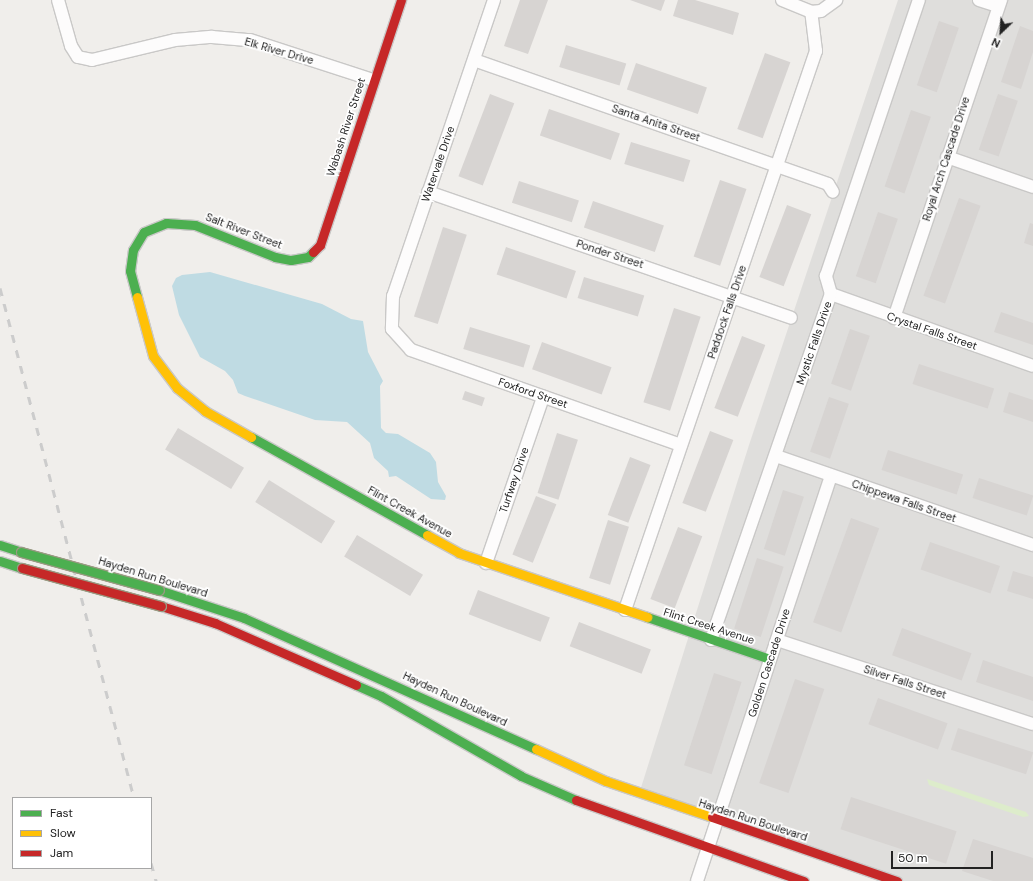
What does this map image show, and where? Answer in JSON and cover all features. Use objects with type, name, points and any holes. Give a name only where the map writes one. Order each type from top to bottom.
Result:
[{"type":"main road","name":"Wabash River Street","points":[[308,257],[320,245],[373,80],[401,0]]},
{"type":"main road","name":"Salt River Street","points":[[130,271],[133,250],[144,232],[166,223],[195,225],[275,257],[292,260],[308,257]]},
{"type":"main road","name":"Flint Creek Avenue","points":[[130,271],[153,356],[177,388],[205,411],[459,553],[770,659]]},
{"type":"main road","name":"Hayden Run Boulevard","points":[[0,545],[159,590],[257,624],[560,761],[717,822],[898,881]]},
{"type":"main road","points":[[0,561],[161,606],[215,623],[381,696],[521,776],[572,799],[708,849],[804,881]]},
{"type":"street","name":"Elk River Drive","points":[[58,0],[71,46],[78,57],[92,60],[175,40],[212,37],[250,40],[373,80]]},
{"type":"street","name":"Watervale Drive","points":[[392,329],[393,296],[494,0]]},
{"type":"street","points":[[782,0],[811,12],[821,11],[836,0]]},
{"type":"street","name":"Mystic Falls Drive","points":[[711,640],[831,294],[826,276],[919,0]]},
{"type":"street","points":[[979,0],[999,3]]},
{"type":"street","name":"Royal Arch Cascade Drive","points":[[894,318],[999,3]]},
{"type":"street","name":"Paddock Falls Drive","points":[[625,610],[778,166],[816,51],[811,12]]},
{"type":"street","name":"Santa Anita Street","points":[[474,60],[828,184],[833,192]]},
{"type":"street","points":[[947,157],[1033,187]]},
{"type":"street","name":"Ponder Street","points":[[428,192],[791,318]]},
{"type":"street","name":"Crystal Falls Street","points":[[831,294],[894,318],[1033,366]]},
{"type":"street","name":"Foxford Street","points":[[392,329],[411,350],[681,445]]},
{"type":"street","name":"Turfway Drive","points":[[486,563],[543,397]]},
{"type":"street","name":"Chippewa Falls Street","points":[[776,456],[1033,545]]},
{"type":"street","name":"Golden Cascade Drive","points":[[697,881],[831,476]]},
{"type":"street","name":"Silver Falls Street","points":[[777,640],[1033,724]]},
{"type":"shaded area","points":[[898,0],[1033,0],[1033,881],[897,881],[639,794],[749,445]]},
{"type":"green space","points":[[927,779],[1026,812],[1029,816],[1023,817],[929,785]]},
{"type":"water","points":[[210,272],[322,304],[351,319],[363,321],[368,352],[383,381],[380,386],[381,428],[386,433],[398,434],[430,453],[436,462],[438,482],[446,496],[445,500],[431,499],[396,476],[389,477],[388,471],[374,458],[370,443],[347,422],[315,420],[238,393],[233,380],[225,371],[200,357],[179,315],[172,286],[176,278],[182,275]]},
{"type":"building","points":[[520,0],[548,0],[528,54],[504,46]]},
{"type":"building","points":[[630,0],[665,0],[661,11]]},
{"type":"building","points":[[678,0],[695,0],[739,13],[733,35],[673,16]]},
{"type":"building","points":[[939,21],[959,28],[937,92],[917,85]]},
{"type":"building","points":[[1020,26],[1033,31],[1033,52],[1021,89],[1001,82]]},
{"type":"building","points":[[566,45],[626,63],[620,85],[559,67]]},
{"type":"building","points":[[765,53],[790,62],[763,138],[737,129]]},
{"type":"building","points":[[636,63],[707,87],[698,114],[627,89]]},
{"type":"building","points":[[490,94],[514,103],[483,185],[458,176]]},
{"type":"building","points":[[998,94],[1018,101],[999,157],[979,150]]},
{"type":"building","points":[[549,109],[620,133],[611,160],[540,135]]},
{"type":"building","points":[[911,110],[931,117],[904,193],[885,187]]},
{"type":"building","points":[[631,142],[690,160],[684,182],[624,164]]},
{"type":"building","points":[[720,180],[746,189],[720,266],[694,257]]},
{"type":"building","points":[[519,181],[579,200],[572,222],[512,203]]},
{"type":"building","points":[[959,198],[981,206],[945,304],[923,296]]},
{"type":"building","points":[[593,201],[664,225],[655,252],[584,227]]},
{"type":"building","points":[[787,205],[811,214],[784,286],[759,277]]},
{"type":"building","points":[[878,212],[898,219],[876,283],[856,276]]},
{"type":"building","points":[[1030,223],[1033,224],[1033,246],[1024,243]]},
{"type":"building","points":[[443,227],[467,235],[438,324],[414,316]]},
{"type":"building","points":[[506,247],[576,271],[567,299],[497,274]]},
{"type":"building","points":[[584,277],[644,295],[638,316],[578,298]]},
{"type":"building","points":[[674,308],[701,317],[670,411],[643,402]]},
{"type":"building","points":[[1001,312],[1033,323],[1033,345],[994,332]]},
{"type":"building","points":[[470,327],[530,345],[524,367],[463,349]]},
{"type":"building","points":[[850,329],[870,336],[851,391],[831,384]]},
{"type":"building","points":[[742,336],[765,345],[738,417],[714,408]]},
{"type":"building","points":[[542,342],[612,367],[602,395],[532,369]]},
{"type":"building","points":[[919,364],[994,388],[988,408],[913,384]]},
{"type":"building","points":[[465,391],[485,398],[482,406],[462,400]]},
{"type":"building","points":[[1009,392],[1033,400],[1033,422],[1003,412]]},
{"type":"building","points":[[829,397],[849,404],[830,459],[810,452]]},
{"type":"building","points":[[178,428],[244,468],[231,489],[165,449]]},
{"type":"building","points":[[710,431],[733,440],[706,512],[682,503]]},
{"type":"building","points":[[557,433],[578,440],[558,500],[538,493]]},
{"type":"building","points":[[888,450],[963,474],[957,494],[882,470]]},
{"type":"building","points":[[630,457],[651,465],[628,523],[608,515]]},
{"type":"building","points":[[979,478],[1033,496],[1027,516],[973,498]]},
{"type":"building","points":[[269,480],[335,521],[321,543],[255,502]]},
{"type":"building","points":[[783,490],[804,497],[785,556],[764,549]]},
{"type":"building","points":[[536,496],[556,504],[533,563],[512,554]]},
{"type":"building","points":[[851,518],[879,528],[841,633],[813,622]]},
{"type":"building","points":[[608,520],[629,527],[610,585],[589,578]]},
{"type":"building","points":[[678,527],[702,536],[675,608],[650,599]]},
{"type":"building","points":[[357,535],[423,575],[410,596],[344,556]]},
{"type":"building","points":[[930,542],[1000,566],[991,594],[921,569]]},
{"type":"building","points":[[757,558],[784,567],[761,637],[734,628]]},
{"type":"building","points":[[1013,571],[1033,577],[1033,599],[1007,591]]},
{"type":"building","points":[[478,590],[550,618],[541,642],[469,614]]},
{"type":"building","points":[[579,622],[651,650],[642,674],[570,646]]},
{"type":"building","points":[[902,628],[972,653],[962,681],[892,655]]},
{"type":"building","points":[[983,660],[1033,677],[1033,701],[976,682]]},
{"type":"building","points":[[714,673],[742,682],[712,774],[684,765]]},
{"type":"building","points":[[795,679],[824,689],[788,793],[759,783]]},
{"type":"building","points":[[878,698],[948,723],[938,750],[868,724]]},
{"type":"building","points":[[958,728],[1033,752],[1026,774],[951,750]]},
{"type":"building","points":[[851,797],[957,831],[946,864],[840,829]]},
{"type":"building","points":[[973,839],[1033,858],[1033,881],[993,881],[962,871]]},
{"type":"railway","points":[[0,288],[134,797]]},
{"type":"railway","points":[[152,867],[156,881]]},
{"type":"traffic: fast","points":[[137,297],[130,271],[133,250],[144,232],[166,223],[195,225],[275,257],[291,260],[308,257],[313,252]]},
{"type":"traffic: fast","points":[[251,437],[427,535]]},
{"type":"traffic: fast","points":[[0,545],[21,552]]},
{"type":"traffic: fast","points":[[21,552],[159,590]]},
{"type":"traffic: fast","points":[[0,561],[22,568]]},
{"type":"traffic: fast","points":[[159,590],[244,618],[536,749]]},
{"type":"traffic: fast","points":[[647,617],[770,659]]},
{"type":"traffic: fast","points":[[356,685],[381,696],[521,776],[576,800]]},
{"type":"traffic: slow","points":[[137,297],[153,356],[177,388],[205,411],[251,437]]},
{"type":"traffic: slow","points":[[427,535],[459,553],[647,617]]},
{"type":"traffic: slow","points":[[536,749],[606,781],[712,817]]},
{"type":"traffic: jam","points":[[313,252],[320,245],[401,0]]},
{"type":"traffic: jam","points":[[22,568],[161,606]]},
{"type":"traffic: jam","points":[[161,606],[215,623],[356,685]]},
{"type":"traffic: jam","points":[[576,800],[804,881]]},
{"type":"traffic: jam","points":[[712,817],[897,881]]}]
